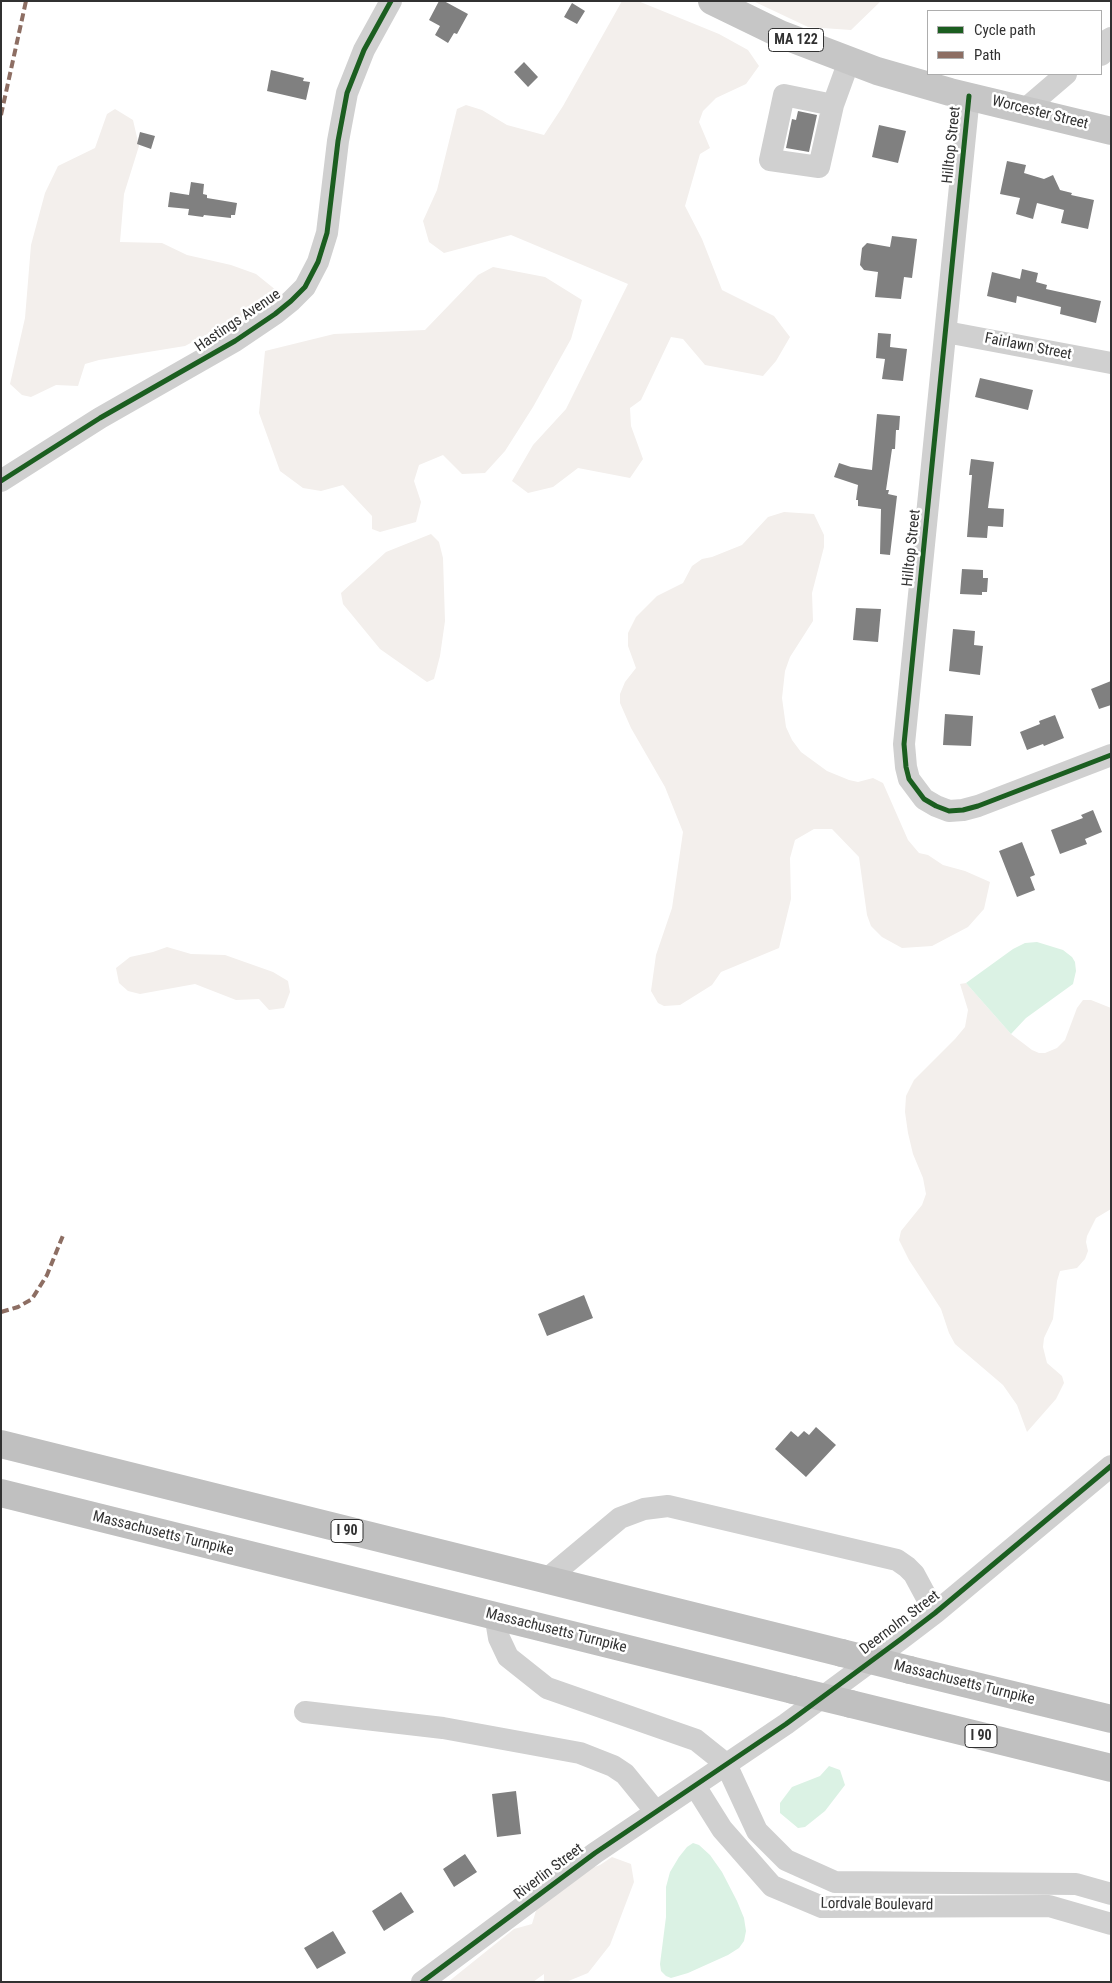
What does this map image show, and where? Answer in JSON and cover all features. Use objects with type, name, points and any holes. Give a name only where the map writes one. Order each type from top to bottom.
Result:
[{"type":"highway","name":"Massachusetts Turnpike","points":[[1,1444],[1111,1719]]},
{"type":"highway","name":"Massachusetts Turnpike","points":[[1,1493],[1111,1768]]},
{"type":"main road","name":"MA 122","points":[[712,1],[762,26],[849,61]]},
{"type":"main road","name":"Worcester Street","points":[[849,61],[882,73],[1111,131]]},
{"type":"street","name":"Hastings Avenue","points":[[1,481],[100,418],[235,341],[275,314],[305,287],[318,262],[327,233],[338,141],[348,93],[364,50],[391,1]]},
{"type":"street","points":[[1102,51],[1104,42],[1111,38]]},
{"type":"street","points":[[833,105],[849,61]]},
{"type":"street","points":[[1024,110],[1065,75]]},
{"type":"street","name":"Hilltop Street","points":[[970,96],[904,756],[910,779],[924,799],[949,811],[978,806],[1111,755]]},
{"type":"street","name":"Fairlawn Street","points":[[946,332],[1111,363]]},
{"type":"street","name":"Deernolm Street","points":[[695,1786],[796,1717],[935,1613],[1111,1466]]},
{"type":"street","points":[[547,1579],[620,1518],[644,1509],[668,1506],[897,1560],[914,1574],[935,1613]]},
{"type":"street","points":[[498,1617],[499,1638],[508,1657],[547,1688],[696,1740],[726,1764]]},
{"type":"street","points":[[305,1712],[443,1728],[580,1752],[613,1766],[625,1774],[656,1812]]},
{"type":"street","name":"Lordvale Boulevard","points":[[726,1764],[758,1832],[786,1860],[835,1882],[1076,1884],[1111,1894]]},
{"type":"street","name":"Lordvale Boulevard","points":[[695,1786],[722,1829],[772,1886],[822,1907],[1049,1906],[1111,1924]]},
{"type":"street","name":"Riverlin Street","points":[[422,1982],[595,1853],[695,1786]]},
{"type":"shaded area","points":[[622,1],[638,1],[719,34],[748,50],[759,66],[746,84],[716,98],[703,111],[699,122],[710,148],[700,154],[685,206],[702,239],[722,290],[774,316],[790,337],[776,361],[763,376],[705,365],[683,339],[671,337],[641,400],[630,408],[631,426],[643,459],[630,478],[578,468],[553,487],[528,493],[512,481],[533,445],[566,409],[628,284],[511,235],[444,253],[429,242],[423,221],[437,190],[457,109],[466,105],[482,110],[507,125],[544,135],[563,106]]},
{"type":"shaded area","points":[[753,1],[881,1],[851,30],[808,27]]},
{"type":"shaded area","points":[[115,109],[133,120],[139,146],[124,194],[120,242],[162,243],[187,255],[231,265],[256,274],[287,299],[251,328],[215,330],[185,346],[85,364],[78,386],[56,385],[31,397],[22,395],[10,384],[25,318],[31,245],[45,193],[58,166],[95,148],[107,114]]},
{"type":"shaded area","points":[[493,267],[545,277],[582,300],[571,339],[533,407],[505,451],[485,473],[462,474],[443,455],[419,465],[414,481],[421,502],[416,522],[380,532],[372,529],[372,516],[343,485],[321,491],[303,488],[280,471],[259,413],[265,351],[334,334],[425,330],[478,275]]},
{"type":"shaded area","points":[[784,512],[814,514],[824,535],[824,547],[812,593],[813,621],[790,657],[785,671],[782,698],[786,727],[792,740],[801,752],[827,771],[858,782],[873,778],[883,783],[908,840],[919,853],[928,855],[943,865],[965,871],[990,882],[984,909],[968,927],[932,946],[902,948],[882,937],[871,926],[867,915],[859,857],[832,829],[814,829],[795,840],[790,858],[791,899],[779,948],[721,972],[712,985],[680,1005],[664,1006],[658,1003],[651,991],[656,955],[672,908],[683,832],[665,787],[631,728],[620,703],[620,694],[625,682],[636,668],[628,646],[628,633],[636,617],[657,596],[683,583],[692,566],[702,559],[742,545],[768,517]]},
{"type":"shaded area","points":[[431,534],[439,542],[443,558],[445,621],[440,656],[434,679],[427,682],[380,649],[343,604],[341,593],[386,552]]},
{"type":"shaded area","points":[[1037,942],[1063,950],[1072,957],[1075,962],[1076,971],[1073,984],[1026,1018],[1011,1034],[966,983],[1013,949],[1025,943]]},
{"type":"shaded area","points":[[167,947],[191,954],[225,955],[273,972],[288,981],[290,992],[284,1008],[269,1010],[259,999],[236,1000],[195,984],[140,994],[128,991],[119,983],[116,968],[130,957]]},
{"type":"shaded area","points":[[966,983],[1011,1034],[1039,1053],[1045,1053],[1057,1048],[1065,1040],[1077,1008],[1083,1000],[1091,1000],[1111,1008],[1111,1209],[1096,1218],[1087,1236],[1088,1251],[1085,1259],[1077,1268],[1060,1271],[1057,1281],[1053,1319],[1044,1338],[1043,1347],[1047,1363],[1062,1376],[1064,1383],[1056,1399],[1027,1432],[1017,1405],[1003,1385],[955,1344],[941,1309],[909,1260],[899,1240],[901,1231],[922,1205],[926,1194],[923,1178],[913,1154],[908,1133],[905,1112],[906,1096],[914,1080],[965,1027],[968,1010],[960,984]]},
{"type":"shaded area","points":[[829,1766],[840,1770],[845,1785],[825,1811],[805,1827],[798,1828],[780,1813],[780,1803],[792,1787],[820,1776]]},
{"type":"shaded area","points":[[693,1843],[699,1845],[710,1855],[722,1872],[744,1918],[746,1931],[744,1941],[739,1948],[728,1955],[688,1973],[671,1978],[661,1971],[660,1964],[666,1917],[666,1887],[670,1872],[679,1857]]},
{"type":"shaded area","points":[[612,1857],[631,1864],[634,1882],[610,1945],[588,1973],[566,1982],[544,1982],[544,1974],[533,1982],[448,1982],[514,1929],[532,1924],[538,1904],[572,1875],[600,1865]]},
{"type":"building","points":[[439,1],[444,1],[468,14],[457,34],[454,33],[448,43],[435,35],[440,26],[429,20]]},
{"type":"building","points":[[572,3],[585,11],[577,24],[564,17]]},
{"type":"building","points":[[524,62],[538,77],[528,87],[514,72]]},
{"type":"building","points":[[271,70],[304,78],[303,81],[310,82],[306,100],[267,91]]},
{"type":"building","points":[[798,111],[817,115],[809,152],[786,148],[792,119],[796,120]]},
{"type":"building","points":[[879,125],[906,131],[898,163],[872,157]]},
{"type":"building","points":[[140,132],[155,136],[151,149],[137,144]]},
{"type":"building","points":[[1007,161],[1026,165],[1024,173],[1044,179],[1053,175],[1060,190],[1072,193],[1071,195],[1094,200],[1088,229],[1061,223],[1064,210],[1037,203],[1033,219],[1016,214],[1020,198],[1000,194]]},
{"type":"building","points":[[191,182],[204,184],[203,194],[207,195],[207,198],[237,203],[235,215],[231,215],[231,218],[204,215],[203,217],[188,215],[189,209],[168,207],[170,192],[189,195]]},
{"type":"building","points":[[892,236],[917,239],[912,278],[904,277],[901,299],[875,297],[878,272],[864,270],[860,265],[862,248],[867,243],[890,247]]},
{"type":"building","points":[[1022,269],[1038,273],[1036,282],[1047,285],[1046,289],[1101,301],[1096,323],[1060,314],[1061,307],[1017,296],[1016,303],[987,296],[992,272],[1020,279]]},
{"type":"building","points":[[878,333],[891,334],[890,347],[907,349],[903,381],[882,379],[885,359],[876,358]]},
{"type":"building","points":[[980,378],[1033,390],[1028,410],[975,397]]},
{"type":"building","points":[[877,414],[900,416],[899,430],[896,430],[895,449],[892,449],[886,490],[889,490],[888,494],[897,496],[890,555],[880,554],[881,509],[858,506],[858,500],[856,500],[858,485],[834,477],[839,463],[872,470]]},
{"type":"building","points":[[971,459],[994,462],[988,508],[1004,509],[1003,527],[988,526],[987,538],[967,537],[972,475],[969,475]]},
{"type":"building","points":[[962,569],[983,570],[983,578],[988,578],[987,592],[982,592],[982,595],[960,594]]},
{"type":"building","points":[[856,608],[881,609],[878,642],[853,640]]},
{"type":"building","points":[[953,629],[975,631],[974,645],[983,646],[980,675],[949,671]]},
{"type":"building","points":[[1111,681],[1111,705],[1099,709],[1091,689]]},
{"type":"building","points":[[945,714],[973,716],[971,746],[943,745]]},
{"type":"building","points":[[1055,715],[1064,738],[1027,750],[1020,732],[1040,724],[1039,721]]},
{"type":"building","points":[[1093,810],[1102,832],[1085,839],[1087,844],[1060,854],[1051,830],[1083,818],[1081,815]]},
{"type":"building","points":[[1022,842],[1035,875],[1030,877],[1035,890],[1017,897],[999,851]]},
{"type":"building","points":[[584,1295],[593,1318],[547,1336],[538,1314]]},
{"type":"building","points":[[816,1427],[836,1445],[806,1477],[775,1449],[791,1431],[798,1437],[804,1431],[809,1435]]},
{"type":"building","points":[[516,1791],[521,1834],[497,1837],[492,1794]]},
{"type":"building","points":[[465,1854],[477,1872],[454,1887],[443,1869]]},
{"type":"building","points":[[401,1892],[414,1912],[384,1931],[372,1911]]},
{"type":"building","points":[[333,1931],[346,1953],[317,1969],[304,1948]]},
{"type":"marked path","points":[[1,115],[26,1]]},
{"type":"marked path","points":[[1,1312],[18,1307],[32,1299],[47,1275],[64,1233]]},
{"type":"cycle path","points":[[1,481],[100,418],[235,341],[275,314],[305,287],[318,262],[327,233],[338,141],[347,93],[364,50],[391,1]]},
{"type":"cycle path","points":[[969,96],[904,744],[906,767],[909,779],[924,799],[949,811],[978,806],[1111,755]]},
{"type":"cycle path","points":[[422,1982],[595,1853],[786,1724],[901,1639],[935,1613],[1111,1466]]}]
